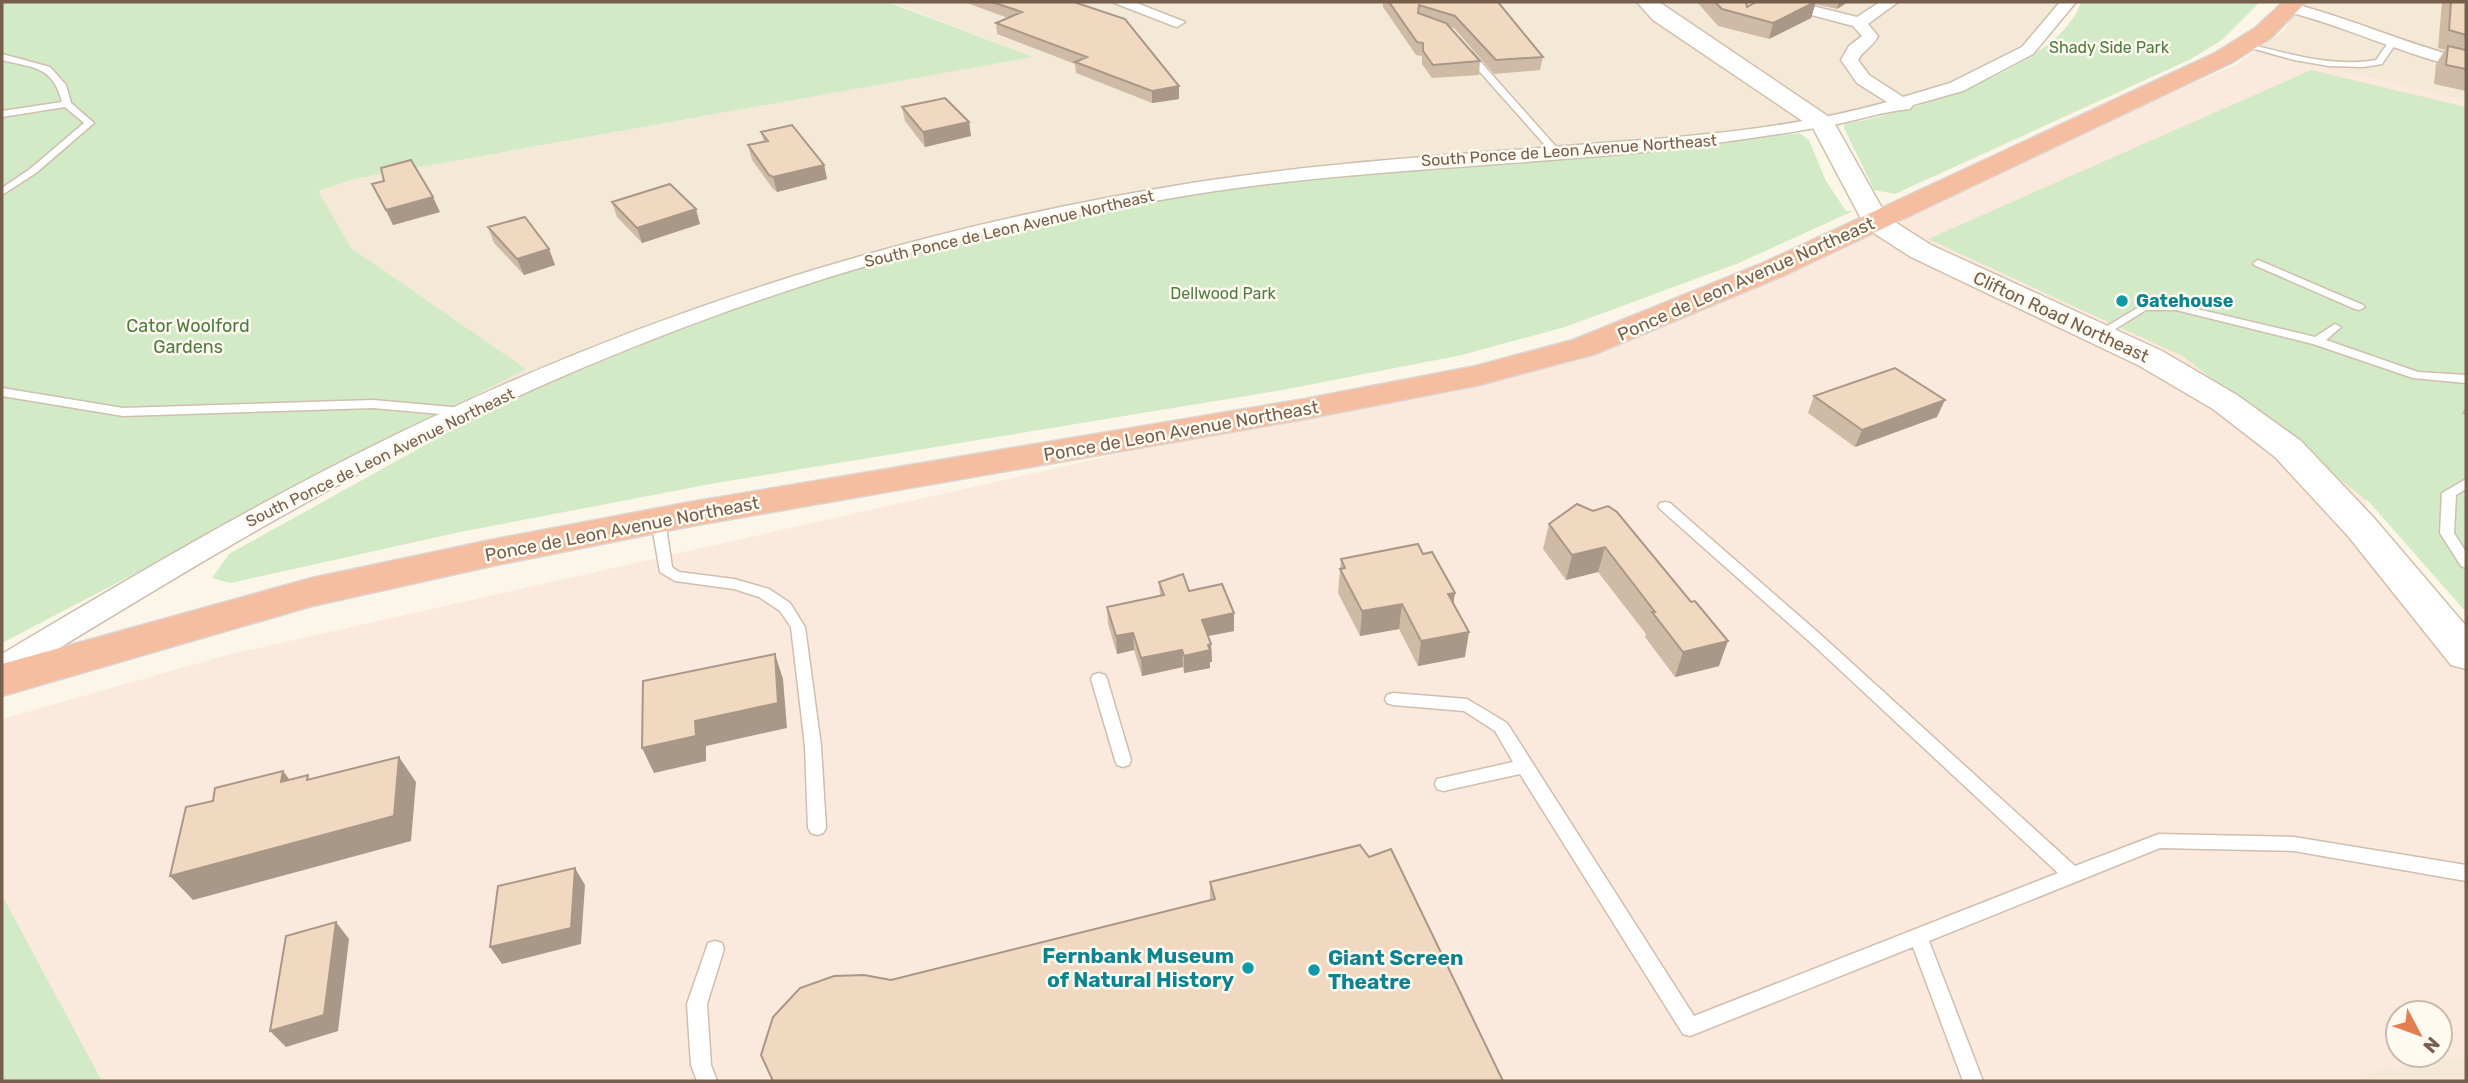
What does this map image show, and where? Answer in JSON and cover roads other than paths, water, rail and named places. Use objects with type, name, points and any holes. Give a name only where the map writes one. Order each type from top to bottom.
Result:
[{"type":"highway","name":"Ponce de Leon Avenue Northeast","points":[[2,680],[312,592],[658,520],[1291,412],[1479,374],[1584,348],[1722,293],[2147,95],[2244,45],[2293,5]]},
{"type":"street","points":[[1120,2],[1177,22]]},
{"type":"street","name":"Clifton Road Northeast","points":[[1647,2],[1672,23],[1824,124],[1876,222],[1921,251],[2150,359],[2225,402],[2288,449],[2361,527],[2466,654]]},
{"type":"street","points":[[1779,2],[1859,23],[1870,36],[1866,44],[1855,50],[1849,60],[1863,79],[1903,105]]},
{"type":"street","points":[[1859,23],[1890,2]]},
{"type":"street","name":"South Ponce de Leon Avenue Northeast","points":[[2,668],[237,527],[463,412],[625,342],[876,256],[1177,189],[1304,171],[1751,136],[1824,124],[1903,105],[2010,61],[2045,36],[2063,16],[2068,2]]},
{"type":"street","points":[[2293,5],[2339,20],[2407,49],[2466,64]]},
{"type":"lane","points":[[1458,41],[1555,151]]},
{"type":"lane","points":[[2244,45],[2292,56],[2364,66],[2379,62],[2393,42]]},
{"type":"lane","points":[[2,57],[47,69],[62,85],[67,104],[89,123],[33,171],[2,192]]},
{"type":"lane","points":[[2,114],[67,104]]},
{"type":"lane","points":[[2258,263],[2359,307]]},
{"type":"lane","points":[[2100,334],[2144,307],[2176,307],[2317,341],[2417,375],[2460,379]]},
{"type":"lane","points":[[2317,341],[2335,327]]},
{"type":"lane","points":[[2,392],[123,412],[373,404],[463,412]]},
{"type":"lane","points":[[2466,482],[2449,493],[2447,533],[2466,563]]},
{"type":"lane","points":[[1665,506],[1816,639],[2072,875]]},
{"type":"lane","points":[[658,520],[665,569],[675,576],[734,584],[764,593],[785,607],[798,627],[813,746],[817,828]]},
{"type":"lane","points":[[1099,679],[1124,760]]},
{"type":"lane","points":[[1392,699],[1467,705],[1501,727],[1690,1027],[2159,841],[2294,844],[2466,873]]},
{"type":"lane","points":[[1443,784],[1524,766]]},
{"type":"lane","points":[[1917,937],[1973,1081]]},
{"type":"lane","points":[[707,1081],[701,1065],[697,1004],[715,949]]},
{"type":"place","name":"Gatehouse","points":[[2122,301]]},
{"type":"place","name":"Fernbank Museum of Natural History","points":[[1248,968]]},
{"type":"place","name":"Giant Screen Theatre","points":[[1314,970]]},
{"type":"park label","name":"Shady Side Park","points":[[2109,47]]},
{"type":"park label","name":"Dellwood Park","points":[[1223,293]]},
{"type":"park label","name":"Cator Woolford Gardens","points":[[188,336]]}]
